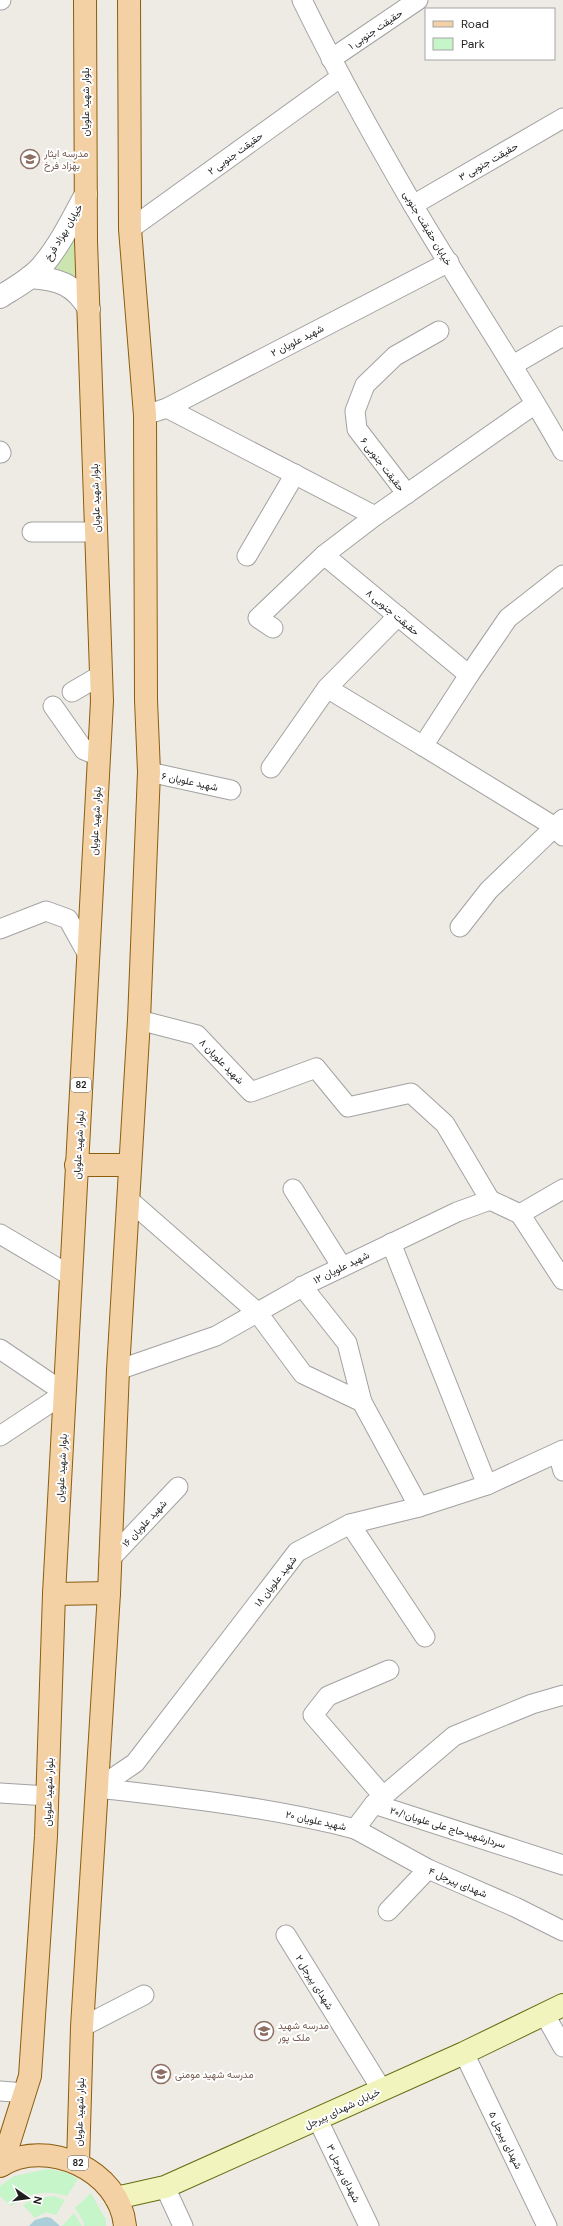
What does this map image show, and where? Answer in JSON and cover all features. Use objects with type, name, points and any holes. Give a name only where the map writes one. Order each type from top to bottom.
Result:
[{"type":"main road","name":"بلوار شهید علویان","points":[[1,2166],[30,2076],[48,1796],[54,1594],[102,701],[86,194],[85,0]]},
{"type":"main road","name":"بلوار شهید علویان","points":[[78,2163],[82,2027],[109,1593],[109,1560],[118,1370],[139,1020],[149,772],[146,700],[144,416],[130,229],[129,0]]},
{"type":"main road","points":[[76,1165],[130,1165]]},
{"type":"main road","points":[[54,1594],[109,1593]]},
{"type":"main road","name":"خیابان شهدای پیرجل","points":[[116,2198],[165,2187],[318,2120],[554,2010]]},
{"type":"main road","name":"82","points":[[1,2166],[26,2156],[53,2155],[78,2163],[100,2178],[116,2198],[125,2226]]},
{"type":"street","name":"خیابان حقیقت جنوبی","points":[[302,0],[331,59],[413,205],[561,444]]},
{"type":"street","name":"حقیقت جنوبی ۱","points":[[331,59],[418,0]]},
{"type":"street","name":"حقیقت جنوبی ۲","points":[[130,229],[341,77]]},
{"type":"street","name":"حقیقت جنوبی ۳","points":[[413,205],[563,118]]},
{"type":"street","name":"خیابان بهزاد فرخ","points":[[0,297],[30,277],[42,266],[56,246],[86,194]]},
{"type":"street","name":"شهید علویان ۲","points":[[144,416],[167,408],[449,262]]},
{"type":"street","points":[[30,277],[59,281],[76,290],[89,309]]},
{"type":"street","name":"حقیقت جنوبی ۶","points":[[407,494],[357,429],[355,411],[365,385],[394,356],[439,331]]},
{"type":"street","points":[[513,365],[563,336]]},
{"type":"street","points":[[274,628],[258,618],[324,555],[375,516],[535,404]]},
{"type":"street","points":[[167,408],[375,516]]},
{"type":"street","points":[[247,556],[295,474]]},
{"type":"street","points":[[32,532],[96,532]]},
{"type":"street","name":"حقیقت جنوبی ۸","points":[[324,555],[469,675]]},
{"type":"street","points":[[423,746],[508,618],[563,576]]},
{"type":"street","points":[[271,768],[327,688],[398,616]]},
{"type":"street","points":[[72,692],[101,675]]},
{"type":"street","points":[[327,688],[560,827],[489,890],[460,927]]},
{"type":"street","points":[[53,706],[84,750],[99,756]]},
{"type":"street","name":"شهید علویان ۶","points":[[149,772],[231,790]]},
{"type":"street","points":[[0,929],[46,911],[68,919],[88,955]]},
{"type":"street","name":"شهید علویان ۸","points":[[139,1020],[197,1035],[251,1092],[316,1068],[348,1107],[411,1093],[445,1124],[490,1200]]},
{"type":"street","points":[[293,1189],[342,1267]]},
{"type":"street","points":[[520,1214],[563,1189]]},
{"type":"street","points":[[129,1200],[257,1312],[304,1374],[362,1402]]},
{"type":"street","points":[[490,1200],[520,1214],[563,1280]]},
{"type":"street","name":"شهید علویان ۱۲","points":[[118,1370],[216,1336],[302,1286],[457,1212],[490,1200]]},
{"type":"street","points":[[0,1234],[70,1276]]},
{"type":"street","points":[[391,1243],[487,1485]]},
{"type":"street","points":[[302,1286],[347,1343],[362,1402],[419,1507]]},
{"type":"street","points":[[0,1349],[65,1393],[0,1436]]},
{"type":"street","name":"شهید علویان ۱۸","points":[[98,1788],[135,1763],[297,1552],[350,1524],[419,1507],[487,1485],[561,1458]]},
{"type":"street","name":"شهید علویان ۱۶","points":[[109,1560],[178,1487]]},
{"type":"street","points":[[350,1524],[425,1637]]},
{"type":"street","points":[[379,1800],[313,1715],[328,1696],[389,1670]]},
{"type":"street","name":"شهید علویان ۲۰","points":[[98,1788],[225,1802],[316,1819],[354,1829],[379,1800],[454,1736],[532,1704],[563,1695]]},
{"type":"street","points":[[0,1793],[48,1796]]},
{"type":"street","name":"سردارشهیدحاج علی علویان۲۰/۱","points":[[379,1800],[563,1865]]},
{"type":"street","name":"شهدای پیرجل ۴","points":[[354,1829],[428,1869],[515,1906],[563,1931]]},
{"type":"street","points":[[388,1911],[428,1869]]},
{"type":"street","name":"شهدای پیرجل ۲","points":[[286,1935],[382,2090]]},
{"type":"street","points":[[82,2027],[144,1995]]},
{"type":"street","points":[[554,2010],[563,2047]]},
{"type":"street","name":"شهدای پیرجل ۵","points":[[464,2053],[548,2226]]},
{"type":"street","points":[[0,2091],[25,2093]]},
{"type":"street","name":"شهدای پیرجل ۳","points":[[318,2120],[369,2226]]},
{"type":"street","points":[[165,2187],[183,2226]]},
{"type":"green space","points":[[84,199],[89,307],[43,266]]},
{"type":"green space","points":[[47,2169],[66,2172],[78,2179],[67,2196],[51,2193],[32,2195],[11,2206],[0,2196],[0,2186],[14,2176]]},
{"type":"green space","points":[[91,2193],[106,2220],[106,2226],[84,2226],[83,2221],[75,2208]]},
{"type":"green space","points":[[54,2196],[65,2200],[56,2215],[46,2212],[35,2218],[23,2205],[36,2198]]},
{"type":"green space","points":[[74,2213],[82,2226],[62,2226]]},
{"type":"water","points":[[46,2217],[51,2218],[60,2226],[29,2226],[35,2220]]},
{"type":"place","name":"مدرسه ایثار بهزاد فرخ","points":[[30,159]]},
{"type":"place","name":"مدرسه شهید ملک پور","points":[[264,2031]]},
{"type":"place","name":"مدرسه شهید مومنی","points":[[161,2074]]}]
